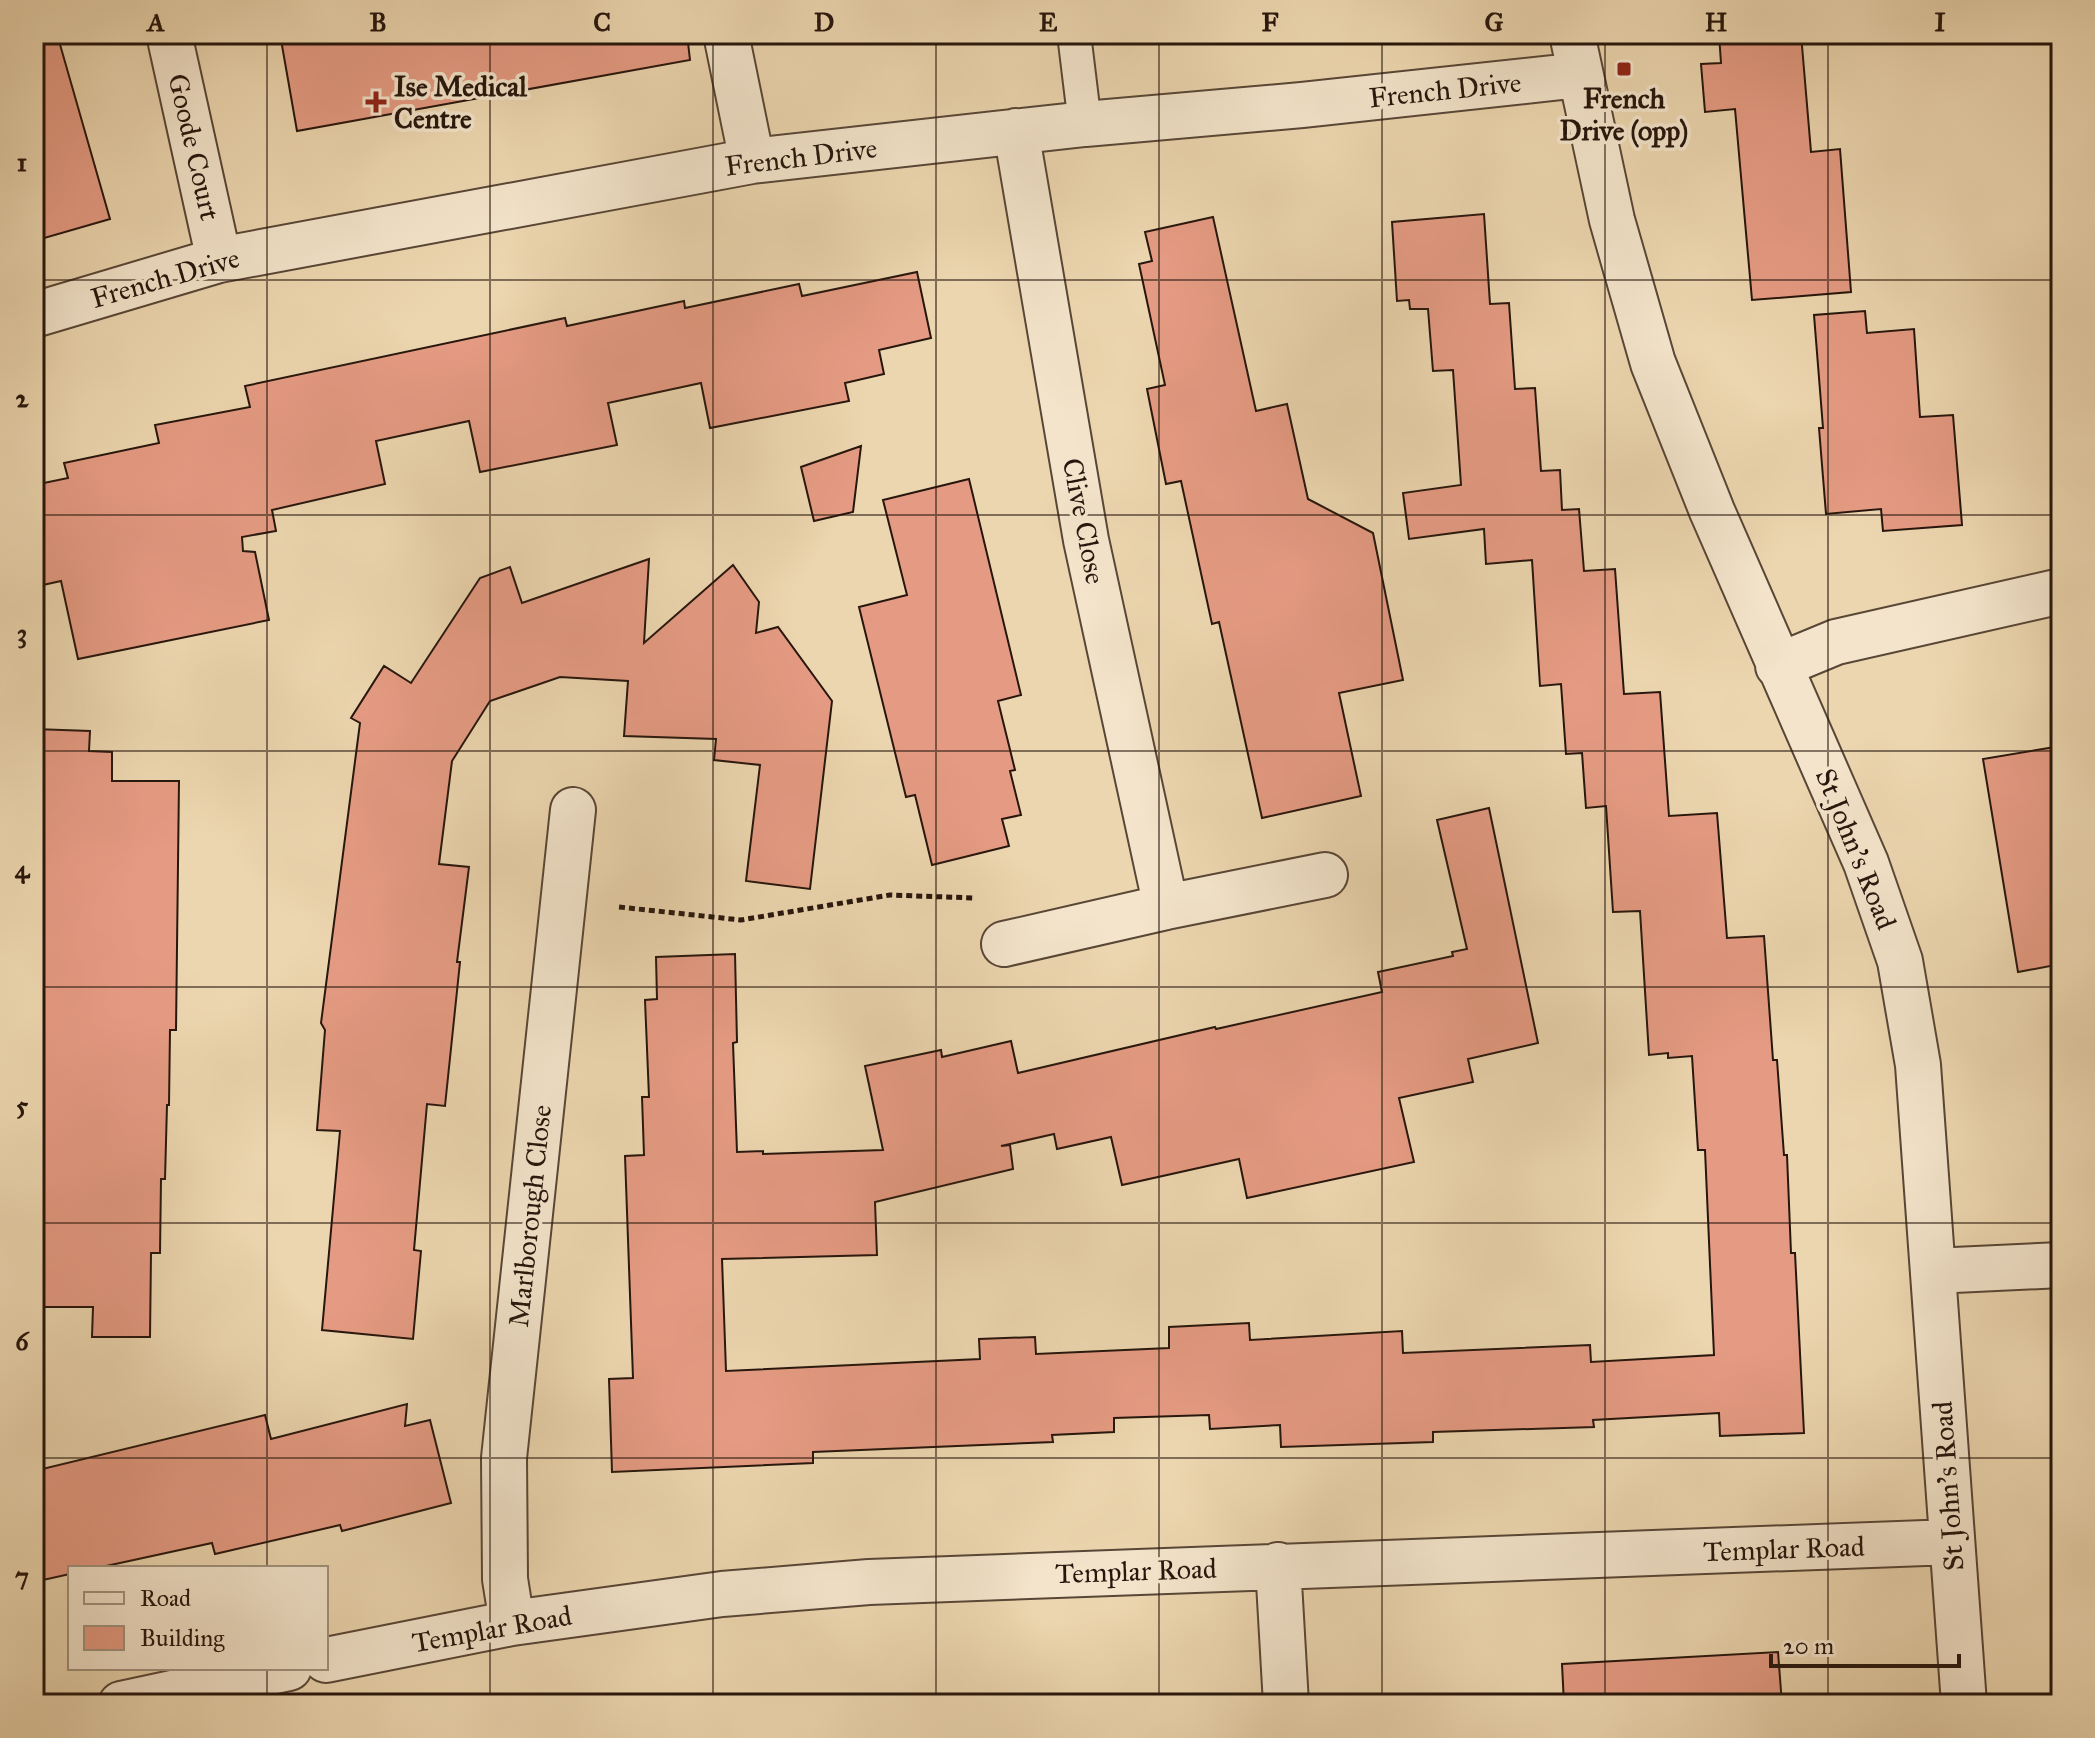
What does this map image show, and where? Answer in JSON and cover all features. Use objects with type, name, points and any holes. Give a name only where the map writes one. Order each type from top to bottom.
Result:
[{"type":"street","name":"Goode Court","points":[[169,34],[219,260]]},
{"type":"street","points":[[726,34],[752,161]]},
{"type":"street","name":"French Drive","points":[[34,315],[219,260],[752,161],[1016,131],[1302,105],[1576,54]]},
{"type":"street","name":"St John's Road","points":[[1576,54],[1612,220],[1653,363],[1778,666],[1866,863],[1900,961],[1918,1065],[1964,1704]]},
{"type":"street","name":"Clive Close","points":[[1016,131],[1086,540],[1166,907]]},
{"type":"street","points":[[1778,666],[1836,642],[2061,591]]},
{"type":"street","name":"Marlborough Close","points":[[512,1623],[505,1579],[504,1458],[573,810]]},
{"type":"street","points":[[1016,941],[1325,875]]},
{"type":"street","points":[[1933,1271],[2061,1265]]},
{"type":"street","name":"Templar Road","points":[[328,1660],[512,1623],[722,1594],[869,1582],[1952,1542]]},
{"type":"street","points":[[1278,1565],[1286,1704]]},
{"type":"street","points":[[121,1704],[280,1670]]},
{"type":"lane","points":[[1074,34],[1085,124]]},
{"type":"path","points":[[563,901],[741,920],[890,895],[1007,900],[1016,941]]},
{"type":"building","points":[[34,34],[57,34],[110,219],[34,241]]},
{"type":"building","name":"Ise Medical Centre","points":[[280,34],[687,34],[690,60],[297,131]]},
{"type":"building","points":[[1719,34],[1801,34],[1811,152],[1840,149],[1851,292],[1752,300],[1735,109],[1705,112],[1701,64],[1721,63]]},
{"type":"building","points":[[1484,214],[1490,304],[1509,303],[1515,389],[1535,388],[1541,471],[1560,470],[1562,510],[1579,509],[1584,571],[1615,569],[1624,694],[1660,692],[1669,816],[1717,813],[1727,938],[1764,936],[1773,1060],[1777,1060],[1784,1155],[1787,1155],[1791,1253],[1795,1253],[1804,1433],[1720,1436],[1719,1413],[1593,1420],[1594,1427],[1433,1432],[1433,1442],[1281,1447],[1280,1425],[1210,1429],[1209,1415],[1114,1418],[1114,1432],[1052,1435],[1053,1442],[813,1452],[813,1463],[612,1472],[609,1379],[633,1378],[625,1156],[644,1155],[642,1097],[649,1097],[645,1000],[657,999],[656,957],[735,954],[737,1042],[733,1043],[737,1152],[883,1150],[865,1066],[941,1050],[942,1057],[1011,1041],[1018,1073],[1382,992],[1378,972],[1453,956],[1452,952],[1467,949],[1437,820],[1489,808],[1538,1043],[1468,1059],[1473,1082],[1399,1098],[1414,1162],[1247,1198],[1239,1159],[1122,1185],[1111,1137],[1057,1149],[1054,1134],[1001,1146],[1010,1145],[1013,1169],[875,1202],[877,1255],[722,1259],[726,1371],[980,1359],[979,1339],[1035,1337],[1036,1354],[1169,1348],[1169,1327],[1249,1323],[1250,1340],[1402,1331],[1403,1353],[1590,1345],[1591,1362],[1714,1355],[1705,1150],[1698,1150],[1692,1056],[1668,1058],[1668,1053],[1649,1055],[1640,911],[1613,912],[1606,806],[1586,808],[1582,753],[1566,754],[1561,684],[1540,686],[1532,560],[1486,564],[1484,529],[1409,539],[1403,493],[1461,485],[1453,370],[1433,371],[1428,309],[1410,309],[1409,300],[1397,301],[1392,222]]},
{"type":"building","points":[[1213,217],[1256,411],[1287,404],[1308,499],[1373,533],[1403,680],[1339,693],[1361,796],[1262,818],[1219,622],[1212,624],[1181,481],[1166,484],[1147,389],[1165,385],[1139,264],[1152,261],[1145,232]]},
{"type":"building","points":[[917,272],[931,338],[879,350],[884,374],[845,383],[849,401],[710,428],[701,383],[608,403],[617,445],[480,472],[469,421],[376,441],[385,484],[272,510],[276,531],[242,537],[243,551],[255,552],[269,620],[78,659],[61,581],[34,587],[34,485],[68,478],[64,463],[159,443],[155,425],[250,407],[245,386],[565,318],[567,326],[684,301],[685,308],[799,284],[802,296]]},
{"type":"building","points":[[1865,311],[1867,333],[1914,329],[1920,417],[1953,415],[1962,525],[1883,531],[1881,509],[1826,514],[1814,315]]},
{"type":"building","points":[[861,446],[853,512],[814,521],[801,467]]},
{"type":"building","points":[[969,479],[1021,695],[998,701],[1015,770],[1010,771],[1021,815],[1002,819],[1009,846],[932,865],[915,795],[906,797],[859,607],[907,595],[883,500]]},
{"type":"building","points":[[649,559],[644,643],[733,565],[759,602],[756,633],[778,627],[832,701],[810,889],[746,881],[760,765],[714,760],[716,739],[624,736],[628,681],[560,677],[490,701],[452,761],[439,864],[469,867],[457,962],[460,962],[445,1106],[427,1104],[414,1250],[421,1251],[413,1339],[322,1330],[340,1131],[317,1130],[325,1030],[321,1023],[360,723],[351,718],[384,666],[411,683],[480,578],[510,567],[522,603]]},
{"type":"building","points":[[34,729],[90,731],[89,751],[112,752],[112,781],[179,781],[176,1030],[170,1030],[160,1253],[151,1253],[150,1337],[92,1337],[93,1307],[34,1307]]},
{"type":"building","points":[[2061,746],[2061,964],[2018,972],[1983,759]]},
{"type":"building","points":[[407,1404],[405,1426],[430,1420],[451,1503],[342,1531],[340,1525],[215,1554],[212,1543],[106,1566],[68,1566],[68,1574],[34,1582],[34,1471],[265,1415],[271,1439]]},
{"type":"building","points":[[1778,1652],[1782,1704],[1564,1704],[1562,1664]]},
{"type":"place","name":"French Drive (opp)","points":[[1624,69]]},
{"type":"place","name":"Ise Medical Centre","points":[[376,102]]}]
